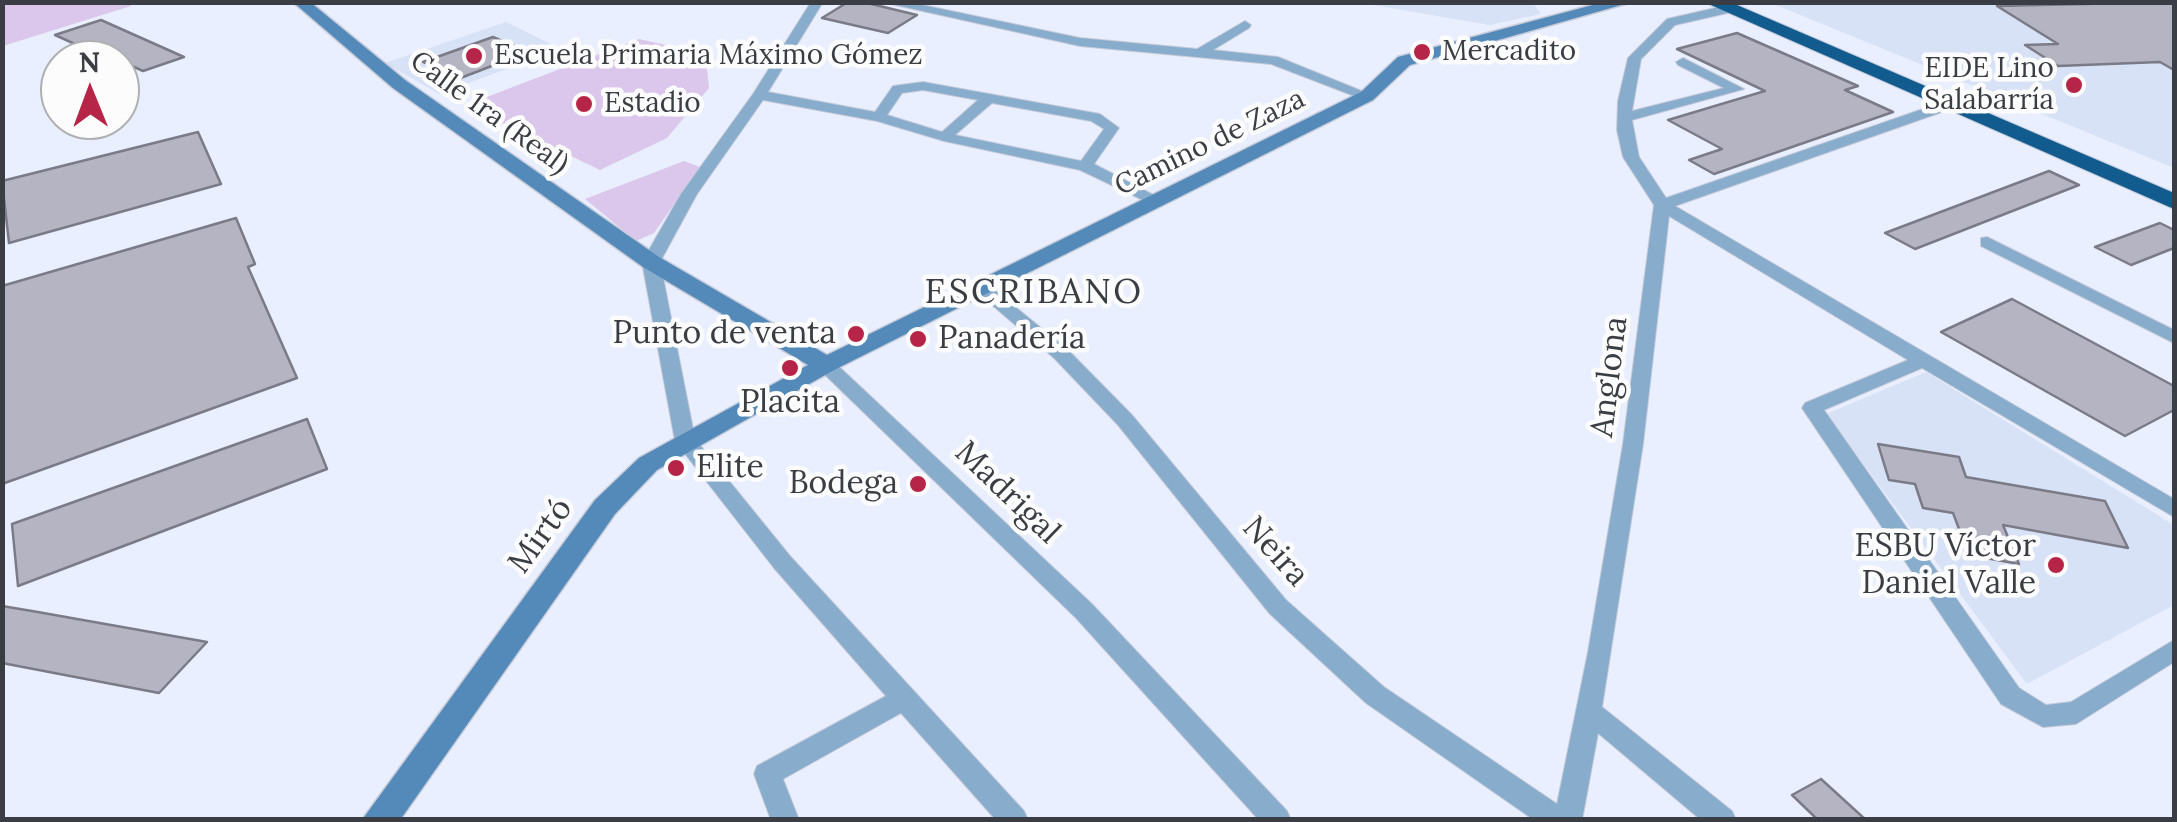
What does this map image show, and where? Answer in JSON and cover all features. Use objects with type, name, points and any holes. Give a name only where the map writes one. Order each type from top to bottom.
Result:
[{"type":"highway","points":[[1729,5],[2174,183]]},
{"type":"highway","points":[[1961,101],[2174,202]]},
{"type":"street","name":"Calle 1ra (Real)","points":[[300,2],[398,84],[651,262]]},
{"type":"street","points":[[817,2],[760,95],[688,194],[651,262],[685,441],[782,562],[1014,820]]},
{"type":"street","points":[[888,2],[1080,42],[1274,60],[1368,96]]},
{"type":"street","name":"Camino de Zaza","points":[[826,365],[1368,96],[1404,62],[1514,29],[1625,2]]},
{"type":"street","points":[[1729,5],[1671,22],[1635,58],[1625,101],[1624,130],[1630,157],[1662,206],[2174,509]]},
{"type":"street","points":[[1198,54],[1245,25]]},
{"type":"street","points":[[1625,117],[1737,89],[1683,62]]},
{"type":"street","points":[[879,117],[898,90],[908,87],[990,97],[1107,122],[1112,128],[1085,166]]},
{"type":"street","points":[[760,95],[879,117],[944,137],[1085,166],[1155,200]]},
{"type":"street","points":[[944,137],[990,97]]},
{"type":"street","points":[[1662,206],[1961,101]]},
{"type":"street","name":"Anglona","points":[[1568,820],[1633,444],[1662,206]]},
{"type":"street","points":[[1987,242],[2174,337]]},
{"type":"street","name":"Madrigal","points":[[651,262],[826,365],[1084,611],[1278,820]]},
{"type":"street","name":"Neira","points":[[980,287],[1061,354],[1125,420],[1216,536],[1306,632],[1374,695],[1558,820]]},
{"type":"street","points":[[1926,360],[1812,408],[2010,696],[2043,716],[2076,713],[2174,650]]},
{"type":"street","name":"Mirtó","points":[[378,820],[605,507],[648,464],[826,365]]},
{"type":"street","points":[[784,820],[768,774],[902,698]]},
{"type":"street","points":[[1589,712],[1722,820]]},
{"type":"shaded area","points":[[126,2],[131,6],[3,46],[3,3]]},
{"type":"shaded area","points":[[1361,3],[1533,3],[1541,14],[1490,25]]},
{"type":"shaded area","name":"EIDE Lino Salabarría","points":[[1771,3],[2174,3],[2174,168]]},
{"type":"shaded area","name":"Escuela Primaria Máximo Gómez","points":[[506,22],[561,49],[439,94],[385,63]]},
{"type":"shaded area","name":"Estadio","points":[[639,39],[693,51],[707,69],[709,88],[667,138],[600,170],[471,108],[476,101]]},
{"type":"shaded area","points":[[684,161],[700,167],[654,233],[636,241],[585,199]]},
{"type":"shaded area","name":"ESBU Víctor Daniel Valle","points":[[1926,372],[2174,525],[2174,605],[2027,684],[1826,414]]},
{"type":"building","points":[[848,2],[917,15],[888,33],[822,18]]},
{"type":"building","points":[[2174,2],[2174,70],[2160,62],[2058,66],[2025,45],[2058,44],[1997,6]]},
{"type":"building","points":[[101,20],[184,57],[143,71],[140,40],[66,40],[55,35]]},
{"type":"building","points":[[1737,33],[1858,86],[1845,90],[1893,112],[1714,174],[1689,160],[1722,149],[1668,120],[1765,91],[1677,49]]},
{"type":"building","points":[[493,37],[528,52],[458,79],[423,62]]},
{"type":"building","points":[[198,132],[221,184],[9,243],[2,181]]},
{"type":"building","points":[[2049,171],[2079,185],[1915,249],[1885,233]]},
{"type":"building","points":[[236,218],[255,264],[248,267],[297,378],[2,484],[2,286]]},
{"type":"building","points":[[2160,223],[2174,230],[2174,248],[2131,265],[2095,247]]},
{"type":"building","points":[[2012,299],[2174,386],[2174,410],[2125,436],[1941,332]]},
{"type":"building","points":[[307,419],[327,469],[18,586],[12,524]]},
{"type":"building","points":[[1878,444],[1959,457],[1966,477],[2105,501],[2128,548],[2003,525],[2019,564],[1969,555],[1953,513],[1923,508],[1915,484],[1889,480]]},
{"type":"building","points":[[2,606],[207,642],[159,693],[2,663]]},
{"type":"building","points":[[1821,779],[1866,820],[1818,820],[1792,795]]},
{"type":"place","name":"Mercadito","points":[[1422,52]]},
{"type":"place","name":"Escuela Primaria Máximo Gómez","points":[[474,56]]},
{"type":"place","name":"EIDE Lino Salabarría","points":[[2074,85]]},
{"type":"place","name":"Estadio","points":[[584,104]]},
{"type":"place","name":"Punto de venta","points":[[856,334]]},
{"type":"place","name":"Panadería","points":[[918,339]]},
{"type":"place","name":"Placita","points":[[790,368]]},
{"type":"place","name":"Elite","points":[[676,468]]},
{"type":"place","name":"Bodega","points":[[918,484]]},
{"type":"place","name":"ESBU Víctor Daniel Valle","points":[[2056,565]]},
{"type":"district","name":"ESCRIBANO","points":[[1034,293]]}]
